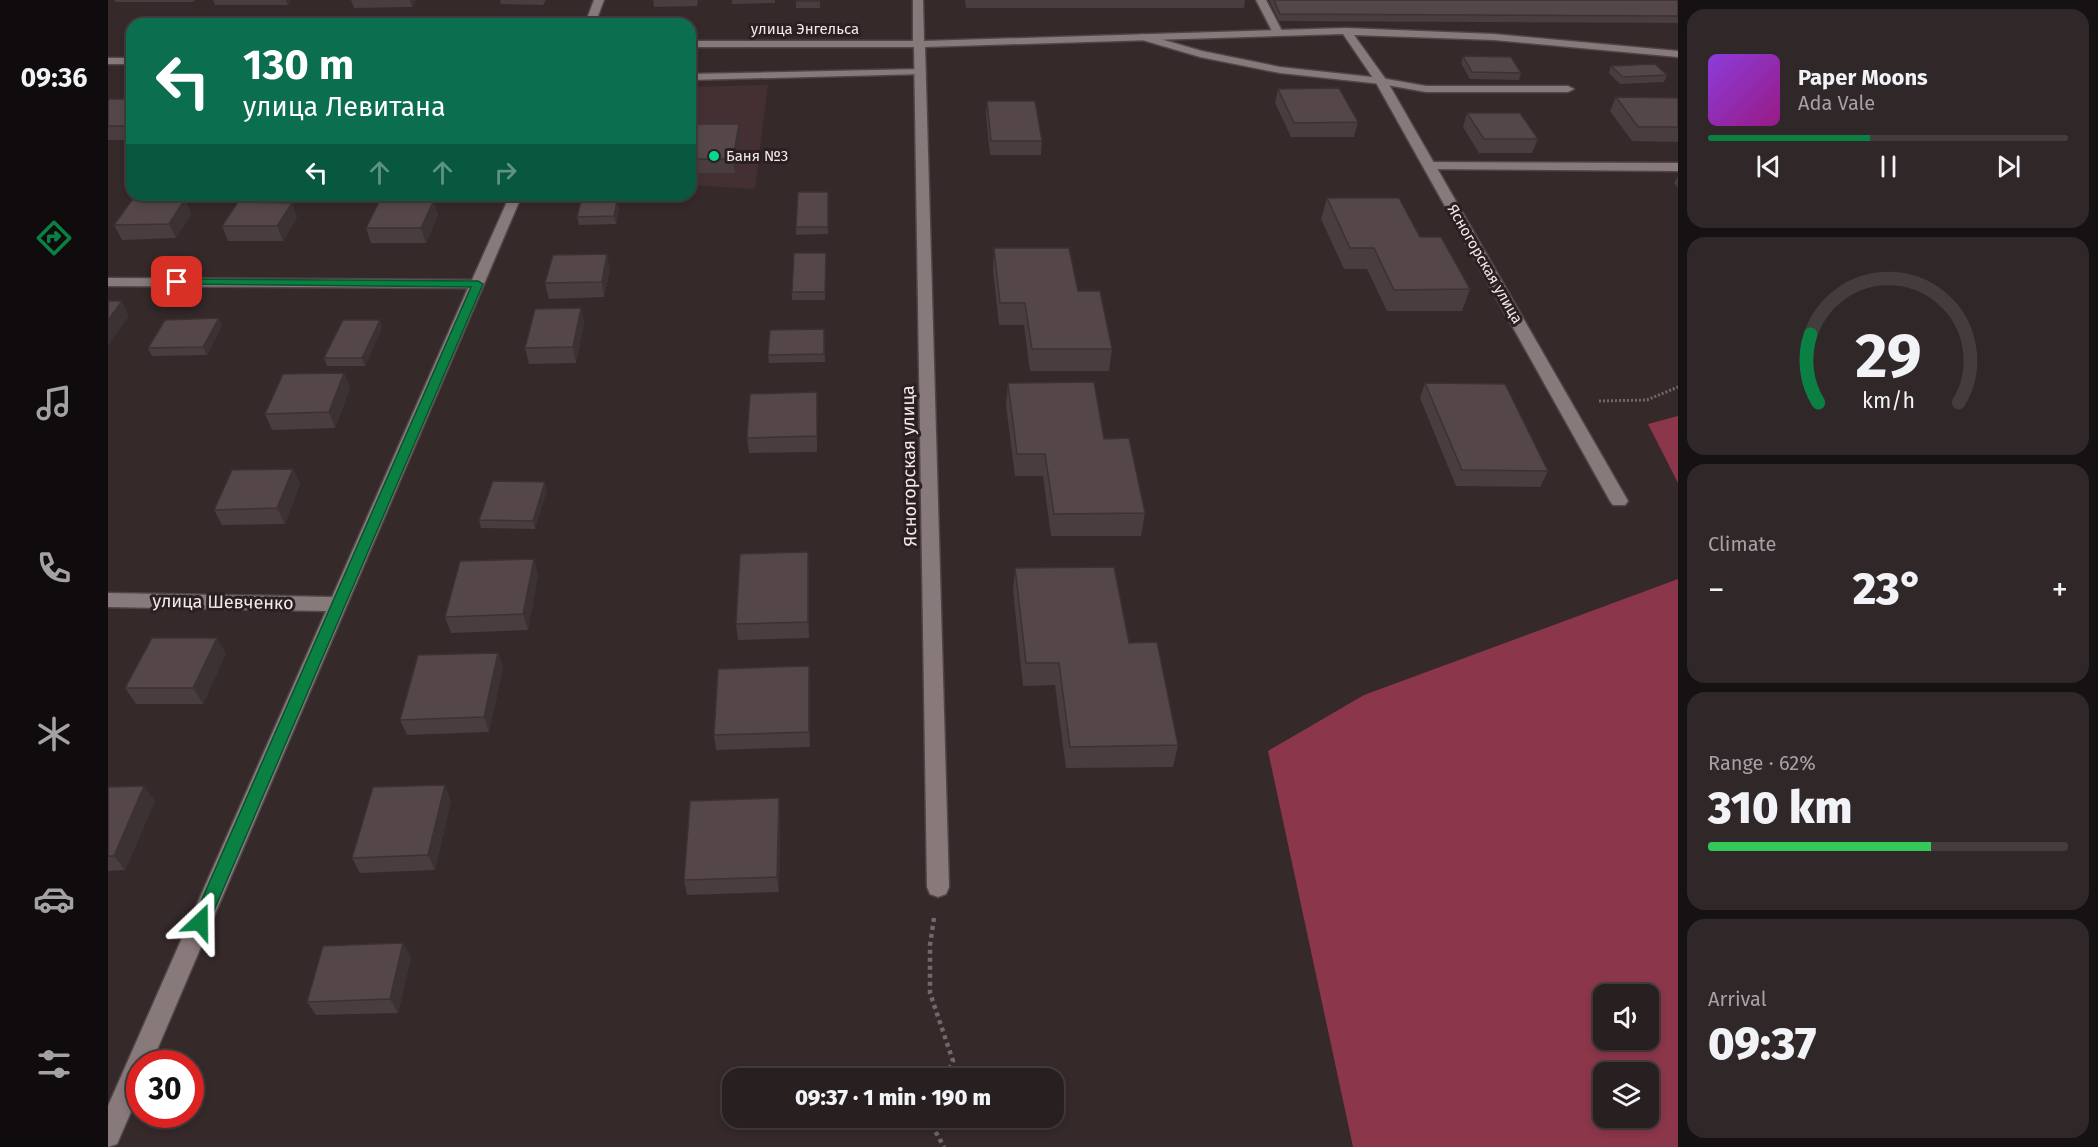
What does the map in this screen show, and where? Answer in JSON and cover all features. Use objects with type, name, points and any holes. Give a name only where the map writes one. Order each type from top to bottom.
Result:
[{"type":"street","points":[[592,18],[599,0]]},
{"type":"street","name":"Ясногорская улица","points":[[918,0],[938,887]]},
{"type":"street","points":[[1261,0],[1278,33]]},
{"type":"street","name":"Ясногорская улица","points":[[1346,31],[1381,81],[1618,501]]},
{"type":"street","name":"улица Энгельса","points":[[696,44],[919,44],[1346,31],[1494,38],[1678,54]]},
{"type":"street","points":[[1143,37],[1200,54],[1280,70],[1381,81],[1426,89],[1568,89]]},
{"type":"street","points":[[108,61],[126,61]]},
{"type":"street","points":[[696,77],[920,72]]},
{"type":"street","points":[[1429,166],[1678,167]]},
{"type":"street","points":[[108,1135],[513,201]]},
{"type":"street","points":[[108,282],[478,284]]},
{"type":"street","name":"улица Шевченко","points":[[108,600],[338,604]]},
{"type":"path","points":[[1562,401],[1647,400],[1678,387]]},
{"type":"path","points":[[938,887],[930,945],[930,993],[953,1061],[950,1068]]},
{"type":"path","points":[[934,1128],[944,1147]]},
{"type":"shaded area","points":[[768,85],[755,189],[696,185],[696,87]]},
{"type":"shaded area","points":[[1678,416],[1678,483],[1648,424]]},
{"type":"shaded area","points":[[1678,579],[1678,1147],[1353,1147],[1268,751],[1364,695]]},
{"type":"building","points":[[796,0],[820,0],[795,1]]},
{"type":"building","points":[[1274,0],[1678,0],[1678,16],[1280,14]]},
{"type":"building","points":[[1463,56],[1511,57],[1521,73],[1472,72]]},
{"type":"building","points":[[1655,64],[1667,75],[1623,77],[1611,66]]},
{"type":"building","points":[[1339,88],[1358,122],[1294,123],[1278,89]]},
{"type":"building","points":[[1616,97],[1678,98],[1678,127],[1638,127]]},
{"type":"building","points":[[126,99],[126,126],[108,126],[108,101]]},
{"type":"building","points":[[987,101],[1035,101],[1042,141],[991,141]]},
{"type":"building","points":[[1467,113],[1520,113],[1538,139],[1484,139]]},
{"type":"building","points":[[696,124],[739,124],[733,159],[696,159]]},
{"type":"building","points":[[798,192],[828,192],[828,227],[796,227]]},
{"type":"building","points":[[1327,198],[1399,198],[1420,237],[1441,237],[1470,289],[1394,290],[1374,248],[1350,248]]},
{"type":"building","points":[[131,201],[184,201],[169,224],[114,225]]},
{"type":"building","points":[[380,201],[434,201],[421,228],[366,228]]},
{"type":"building","points":[[581,201],[617,201],[614,216],[577,217]]},
{"type":"building","points":[[238,202],[292,203],[277,226],[222,226]]},
{"type":"building","points":[[994,248],[1069,248],[1078,291],[1100,291],[1112,349],[1032,349],[1025,303],[1000,303]]},
{"type":"building","points":[[794,253],[826,253],[825,292],[792,292]]},
{"type":"building","points":[[607,254],[602,282],[545,283],[553,255]]},
{"type":"building","points":[[108,301],[122,301],[108,320]]},
{"type":"building","points":[[581,308],[573,347],[525,348],[535,309]]},
{"type":"building","points":[[219,318],[203,347],[148,348],[165,320]]},
{"type":"building","points":[[343,320],[380,320],[362,358],[324,358]]},
{"type":"building","points":[[824,329],[824,354],[768,355],[770,330]]},
{"type":"building","points":[[344,373],[329,412],[265,414],[283,374]]},
{"type":"building","points":[[1094,382],[1104,439],[1129,438],[1145,513],[1054,514],[1045,454],[1017,454],[1008,383]]},
{"type":"building","points":[[1425,383],[1505,384],[1548,471],[1462,470]]},
{"type":"building","points":[[817,392],[817,436],[747,438],[750,394]]},
{"type":"building","points":[[293,469],[277,508],[214,510],[232,470]]},
{"type":"building","points":[[493,481],[545,482],[533,521],[479,520]]},
{"type":"building","points":[[808,552],[808,622],[736,624],[740,554]]},
{"type":"building","points":[[534,559],[523,614],[445,617],[460,561]]},
{"type":"building","points":[[1114,567],[1129,643],[1157,642],[1178,745],[1070,747],[1059,663],[1026,663],[1015,568]]},
{"type":"building","points":[[152,638],[217,638],[193,688],[125,688]]},
{"type":"building","points":[[498,653],[484,717],[400,720],[418,655]]},
{"type":"building","points":[[809,666],[809,732],[714,735],[718,669]]},
{"type":"building","points":[[445,785],[428,855],[352,858],[373,787]]},
{"type":"building","points":[[144,786],[114,856],[108,856],[108,787]]},
{"type":"building","points":[[779,798],[777,877],[684,880],[690,801]]},
{"type":"building","points":[[403,943],[390,999],[307,1002],[323,946]]},
{"type":"place","name":"Баня №3","points":[[714,156]]},
{"type":"route","points":[[177,282],[478,284],[200,922]]}]
